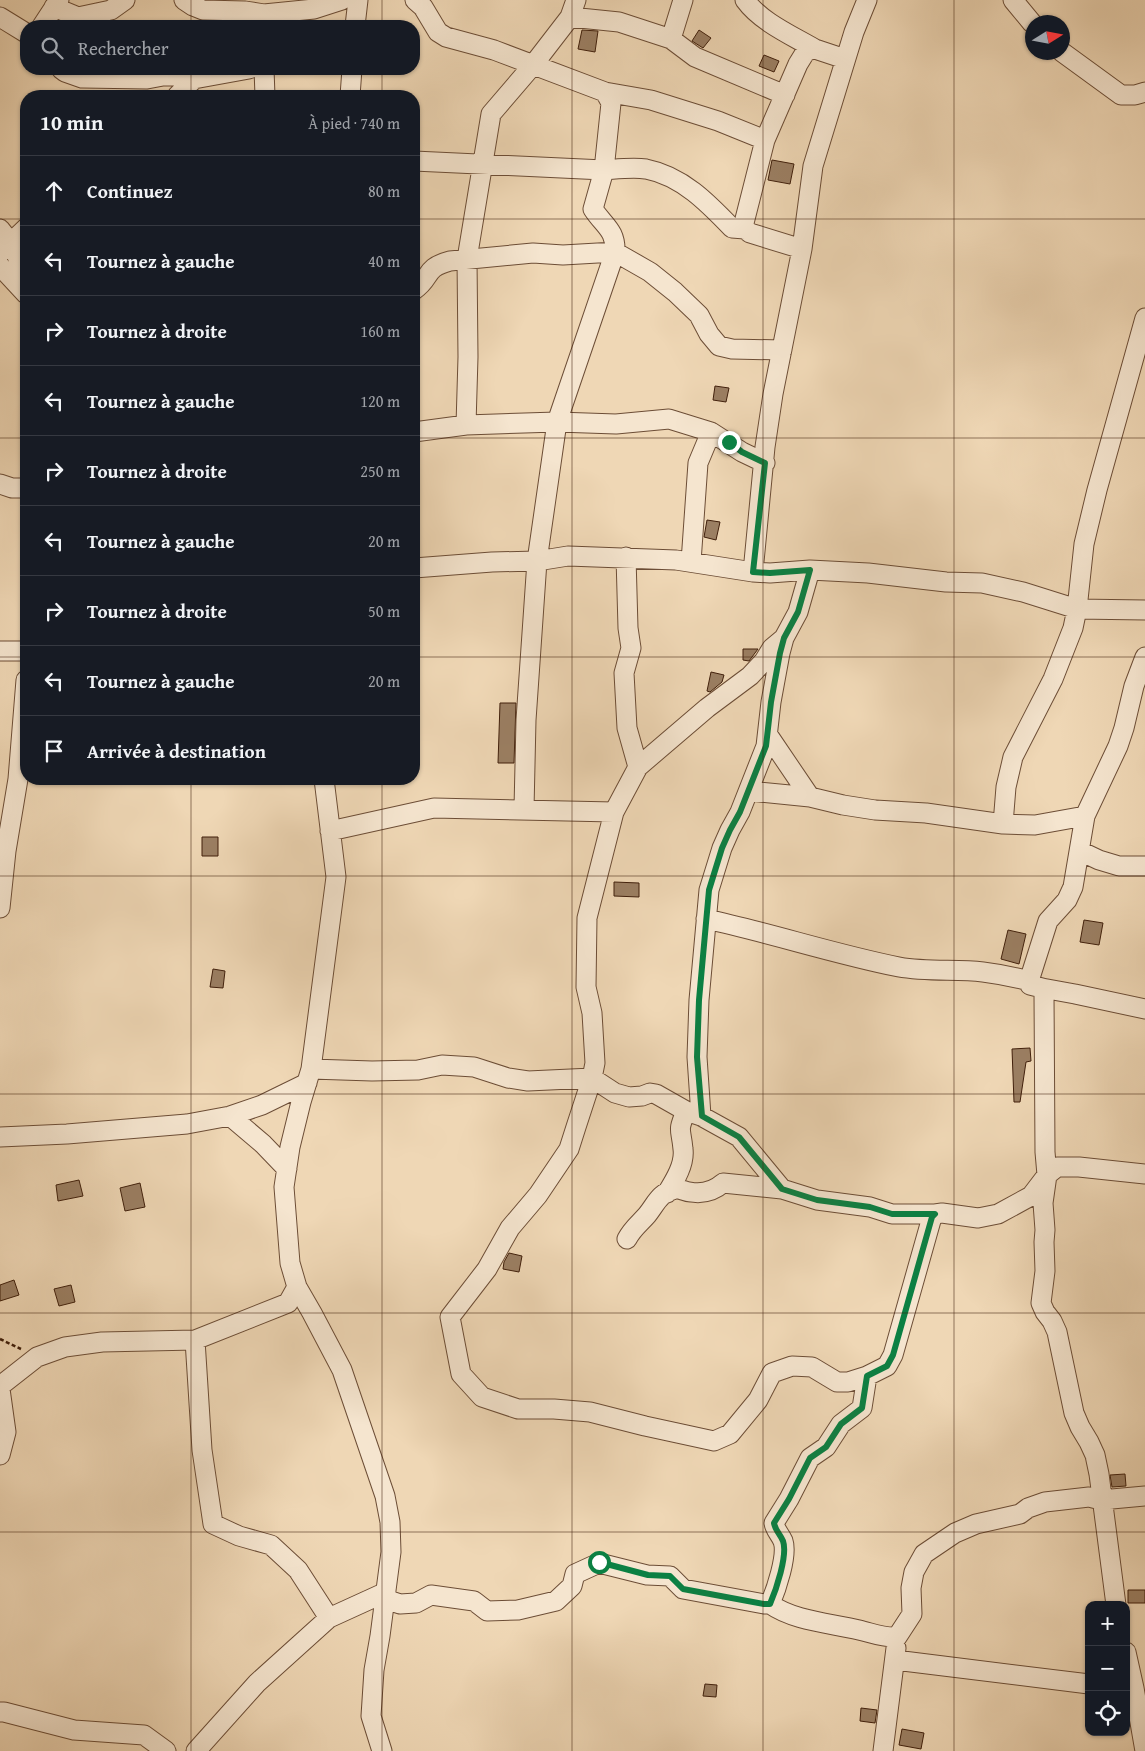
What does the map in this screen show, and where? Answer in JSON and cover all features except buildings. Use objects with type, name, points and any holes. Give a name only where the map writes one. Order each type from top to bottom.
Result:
[{"type":"street","points":[[46,20],[57,4],[78,17],[111,10],[125,0]]},
{"type":"street","points":[[184,0],[203,10],[264,13],[314,9],[342,0]]},
{"type":"street","points":[[356,20],[358,0]]},
{"type":"street","points":[[415,0],[423,7],[438,32],[446,37],[494,50],[605,92],[651,100],[718,121],[766,140]]},
{"type":"street","points":[[671,40],[684,0]]},
{"type":"street","points":[[745,0],[749,6],[768,21],[815,49],[845,59]]},
{"type":"street","points":[[753,572],[765,463],[765,447],[773,394],[802,249],[813,166],[845,59],[867,0]]},
{"type":"street","points":[[1013,0],[1025,15]]},
{"type":"street","points":[[466,425],[468,357],[467,259],[491,114],[533,65],[573,9],[671,40],[695,57],[785,96]]},
{"type":"street","points":[[0,18],[20,30]]},
{"type":"street","points":[[745,229],[744,223],[766,140],[798,64],[806,51],[815,49]]},
{"type":"street","points":[[1070,58],[1121,95],[1135,95],[1145,92]]},
{"type":"street","points":[[74,75],[82,78],[147,79],[163,76],[180,76],[194,79],[216,75]]},
{"type":"street","points":[[264,75],[265,90]]},
{"type":"street","points":[[350,90],[352,75]]},
{"type":"street","points":[[183,90],[194,79]]},
{"type":"street","points":[[524,809],[526,720],[538,561],[557,422],[615,252],[613,234],[593,209],[604,170],[611,103],[605,92]]},
{"type":"street","points":[[420,161],[604,170],[624,168],[646,170],[668,176],[690,188],[732,228],[745,229],[750,233],[802,249]]},
{"type":"street","points":[[20,232],[4,242],[20,267]]},
{"type":"street","points":[[420,286],[429,270],[438,264],[467,259],[533,253],[563,255],[615,252],[650,272],[676,292],[699,315],[709,334],[719,346],[732,349],[782,350]]},
{"type":"street","points":[[0,266],[20,288]]},
{"type":"street","points":[[1003,824],[1006,787],[1013,757],[1053,679],[1066,647],[1077,609],[1084,544],[1097,490],[1144,325]]},
{"type":"street","points":[[420,431],[466,425],[557,422],[616,424],[669,419],[711,432],[742,452],[765,463]]},
{"type":"street","points":[[691,562],[698,463],[711,432]]},
{"type":"street","points":[[0,484],[12,488],[20,488]]},
{"type":"street","points":[[420,569],[492,562],[538,561],[568,556],[626,558],[691,562],[753,572],[770,573],[810,570],[868,573],[982,584],[1023,592],[1077,609],[1145,610]]},
{"type":"street","points":[[626,558],[630,648],[624,673],[627,728],[638,767]]},
{"type":"street","points":[[667,1192],[682,1164],[683,1148],[679,1128],[694,1114],[699,1000],[709,890],[722,848],[740,812],[766,746],[775,677],[784,638],[798,612],[810,570]]},
{"type":"street","points":[[784,638],[772,648],[764,661],[750,676],[707,708],[638,767],[614,812],[587,918],[586,987],[592,1013],[595,1063],[592,1078],[569,1150],[538,1195],[510,1228],[487,1268],[450,1317],[461,1374],[482,1397],[518,1409],[590,1412],[714,1441],[730,1434],[758,1400],[772,1373],[792,1366],[812,1367],[836,1382],[848,1382],[867,1376],[887,1366],[893,1355],[918,1262],[932,1217],[935,1214]]},
{"type":"street","points":[[0,651],[20,650]]},
{"type":"street","points":[[1035,984],[1048,921],[1067,900],[1073,887],[1085,816],[1118,746],[1134,686],[1145,657]]},
{"type":"street","points":[[768,735],[810,797]]},
{"type":"street","points":[[0,908],[20,754]]},
{"type":"street","points":[[325,785],[336,877],[309,1076],[290,1147],[284,1187],[290,1263],[296,1287],[342,1370],[385,1496],[390,1522],[391,1552],[374,1670],[371,1716],[382,1751]]},
{"type":"street","points":[[749,791],[810,797],[875,810],[926,813],[1003,824],[1035,825],[1085,816]]},
{"type":"street","points":[[330,831],[434,808],[614,812]]},
{"type":"street","points":[[1080,851],[1099,860],[1119,866],[1145,866]]},
{"type":"street","points":[[706,919],[753,929],[844,955],[902,967],[954,972],[982,972],[1145,1009]]},
{"type":"street","points":[[1035,984],[1044,994],[1045,1152],[1047,1175],[1043,1203],[1045,1271],[1041,1303],[1044,1312],[1052,1321],[1061,1344],[1074,1413],[1095,1455],[1115,1601]]},
{"type":"street","points":[[0,1137],[68,1134],[187,1124],[230,1116],[262,1105],[309,1076],[352,1072],[418,1070],[442,1065],[474,1067],[508,1078],[528,1081],[592,1078],[615,1093],[629,1097],[650,1093],[656,1094],[739,1137],[782,1189]]},
{"type":"street","points":[[230,1116],[264,1144],[287,1169]]},
{"type":"street","points":[[627,1239],[632,1229],[647,1214],[661,1195],[677,1189],[691,1193],[704,1192],[716,1189],[723,1183],[782,1189],[817,1200],[870,1207],[892,1214],[942,1213],[978,1218],[998,1214],[1031,1196],[1047,1175],[1057,1168],[1067,1166],[1145,1174]]},
{"type":"street","points":[[0,1455],[6,1432],[0,1388],[37,1357],[65,1347],[102,1342],[195,1340],[288,1303],[296,1287]]},
{"type":"street","points":[[195,1340],[202,1450],[213,1524],[238,1536],[272,1545],[298,1570],[328,1618]]},
{"type":"street","points":[[770,1604],[777,1588],[784,1542],[774,1523],[810,1458],[826,1447],[841,1424],[862,1408],[867,1376]]},
{"type":"street","points":[[883,1751],[897,1636],[912,1614],[911,1588],[914,1572],[924,1554],[955,1533],[976,1524],[1020,1514],[1028,1508],[1045,1502],[1089,1497],[1102,1500],[1145,1496]]},
{"type":"street","points":[[385,1595],[400,1604],[416,1603],[431,1595],[474,1602],[487,1611],[518,1610],[556,1602],[572,1586],[575,1574],[599,1562],[648,1575],[670,1576],[683,1589],[770,1604],[780,1611],[816,1621],[862,1630],[876,1635],[897,1636]]},
{"type":"street","points":[[196,1751],[256,1683],[328,1618],[385,1595]]},
{"type":"street","points":[[895,1660],[1085,1684]]},
{"type":"street","points":[[1130,1668],[1145,1751]]},
{"type":"street","points":[[0,1712],[74,1730],[144,1735],[166,1751]]},
{"type":"route","points":[[599,1562],[648,1575],[670,1576],[683,1589],[770,1604],[777,1588],[784,1542],[774,1523],[810,1458],[826,1447],[841,1424],[862,1408],[867,1376],[887,1366],[893,1355],[918,1262],[932,1217],[935,1214],[892,1214],[870,1207],[817,1200],[782,1189],[739,1137],[702,1116],[697,1057],[699,1000],[709,890],[722,848],[740,812],[766,746],[771,702],[780,653],[784,638],[798,612],[810,570],[770,573],[753,572],[765,463],[742,452],[729,442]]}]
